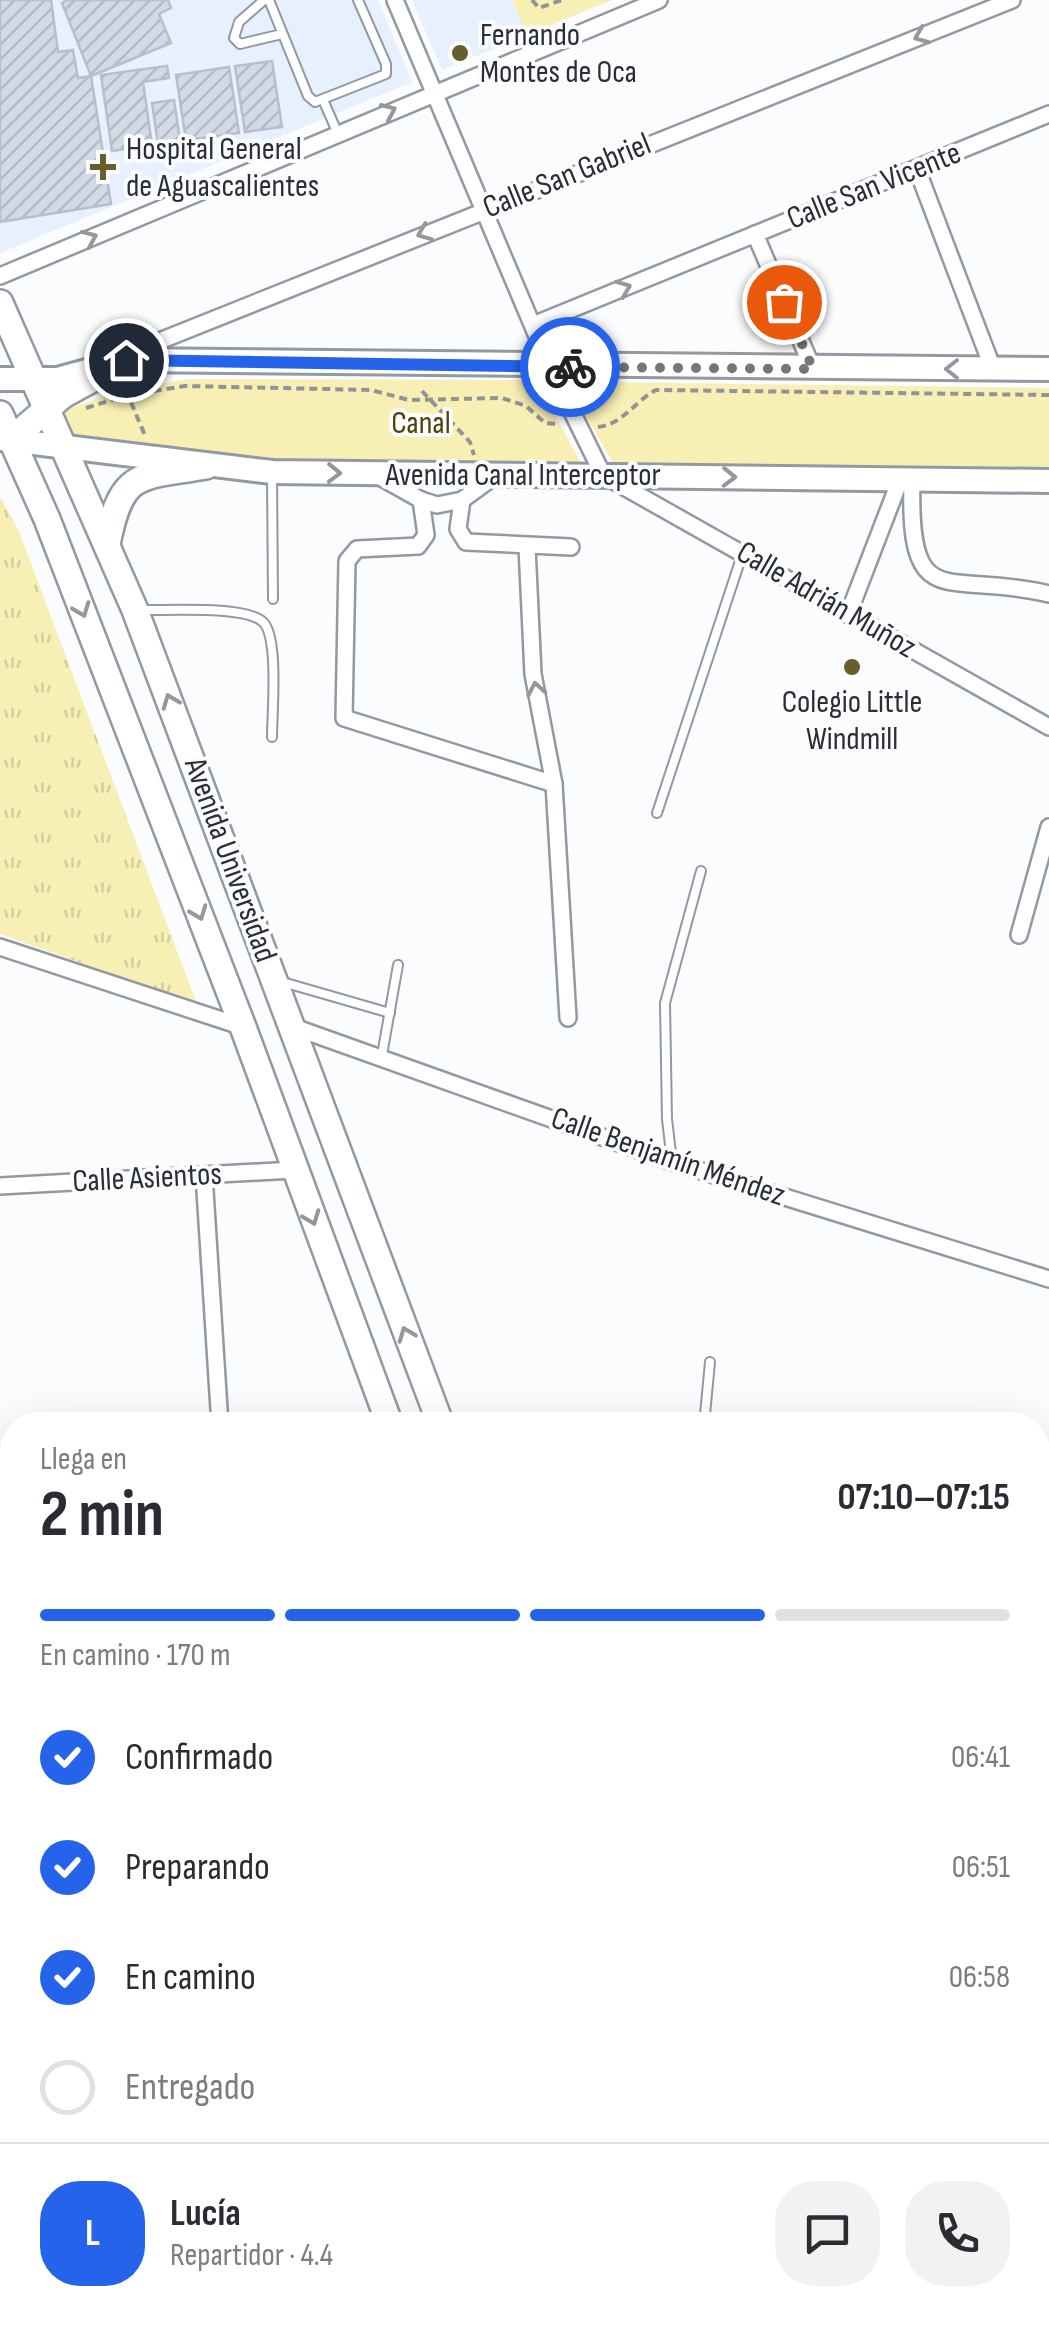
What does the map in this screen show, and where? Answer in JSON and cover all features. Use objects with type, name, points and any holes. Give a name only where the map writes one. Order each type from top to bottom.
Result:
[{"type":"main road","name":"Avenida Universidad","points":[[0,303],[35,381],[58,410],[63,446],[135,610],[436,1412]]},
{"type":"main road","points":[[6,439],[58,410],[126,360]]},
{"type":"main road","name":"Avenida Universidad","points":[[0,414],[6,439],[47,519],[244,1027],[385,1412]]},
{"type":"main road","points":[[0,466],[47,519]]},
{"type":"main road","points":[[108,544],[115,503],[127,486],[145,477],[206,466]]},
{"type":"street","points":[[396,0],[550,367],[603,475]]},
{"type":"street","points":[[0,276],[659,0]]},
{"type":"street","name":"Calle San Gabriel","points":[[126,360],[157,342],[484,209],[1012,0]]},
{"type":"street","name":"Calle San Vicente","points":[[533,325],[1049,114]]},
{"type":"street","points":[[917,168],[993,369]]},
{"type":"street","points":[[756,234],[813,369]]},
{"type":"street","points":[[0,379],[35,381],[126,360],[1049,369]]},
{"type":"street","name":"Avenida Canal Interceptor","points":[[6,439],[272,472],[1049,481]]},
{"type":"street","points":[[374,474],[436,505],[462,500],[495,476]]},
{"type":"street","name":"Calle Adrián Muñoz","points":[[603,475],[1049,727]]},
{"type":"street","points":[[906,480],[916,556],[924,572],[943,582],[1049,594]]},
{"type":"street","points":[[848,615],[906,480]]},
{"type":"street","points":[[421,500],[426,523],[423,544],[366,546],[348,561],[344,718],[554,784]]},
{"type":"street","points":[[462,500],[458,529],[466,542],[571,546]]},
{"type":"street","points":[[526,547],[533,674],[554,784],[568,1018]]},
{"type":"street","points":[[1018,934],[1049,827]]},
{"type":"street","points":[[0,947],[244,1027]]},
{"type":"street","name":"Calle Benjamín Méndez","points":[[290,1026],[672,1162],[1049,1279]]},
{"type":"street","name":"Calle Asientos","points":[[0,1186],[294,1170]]},
{"type":"street","points":[[204,1175],[219,1412]]},
{"type":"lane","points":[[282,34],[250,44],[240,44],[234,38],[239,22],[266,0],[282,34],[308,96],[324,102],[386,74],[386,64],[358,0]]},
{"type":"lane","points":[[324,102],[338,134]]},
{"type":"lane","points":[[272,472],[273,599]]},
{"type":"lane","points":[[657,813],[743,552]]},
{"type":"lane","points":[[135,610],[242,613],[263,621],[272,638],[272,737]]},
{"type":"lane","points":[[672,1162],[666,1119],[665,1004],[701,872]]},
{"type":"lane","points":[[382,1056],[398,965]]},
{"type":"lane","points":[[274,980],[390,1013]]},
{"type":"lane","points":[[705,1412],[710,1362]]},
{"type":"path","points":[[532,0],[538,8],[562,0]]},
{"type":"path","points":[[58,410],[184,386],[370,390],[409,400],[502,398],[526,406],[545,423],[579,426],[616,424],[639,399],[656,390],[1049,395]]},
{"type":"path","points":[[422,391],[470,442],[475,460]]},
{"type":"path","points":[[128,395],[153,449]]},
{"type":"shaded area","name":"Hospital General de Aguascalientes","points":[[0,0],[378,0],[412,82],[0,253]]},
{"type":"shaded area","name":"Fernando Montes de Oca","points":[[412,0],[512,0],[527,35],[442,70]]},
{"type":"green space","points":[[512,0],[612,0],[527,35]]},
{"type":"green space","name":"Canal","points":[[189,379],[536,380],[580,461],[575,469],[204,464],[73,446],[61,411],[124,390]]},
{"type":"green space","points":[[580,383],[1049,388],[1049,472],[616,468],[575,397]]},
{"type":"green space","points":[[0,497],[18,529],[197,1004],[0,934]]},
{"type":"building","points":[[0,0],[51,0],[58,52],[73,50],[78,78],[91,76],[111,204],[0,222]]},
{"type":"building","points":[[168,0],[171,8],[159,14],[171,43],[91,76],[62,3]]},
{"type":"building","points":[[272,61],[282,127],[245,132],[235,66]]},
{"type":"building","points":[[167,66],[169,78],[143,82],[152,145],[112,151],[101,75]]},
{"type":"building","points":[[229,67],[239,133],[186,140],[176,75]]},
{"type":"building","points":[[174,100],[180,141],[158,144],[152,103]]},
{"type":"way so far","points":[[570,367],[813,369],[784,302]]},
{"type":"place","name":"Fernando Montes de Oca","points":[[460,53]]},
{"type":"place","name":"Hospital General de Aguascalientes","points":[[103,167]]},
{"type":"place","name":"Colegio Little Windmill","points":[[852,667]]},
{"type":"route","points":[[126,360],[570,367]]}]
